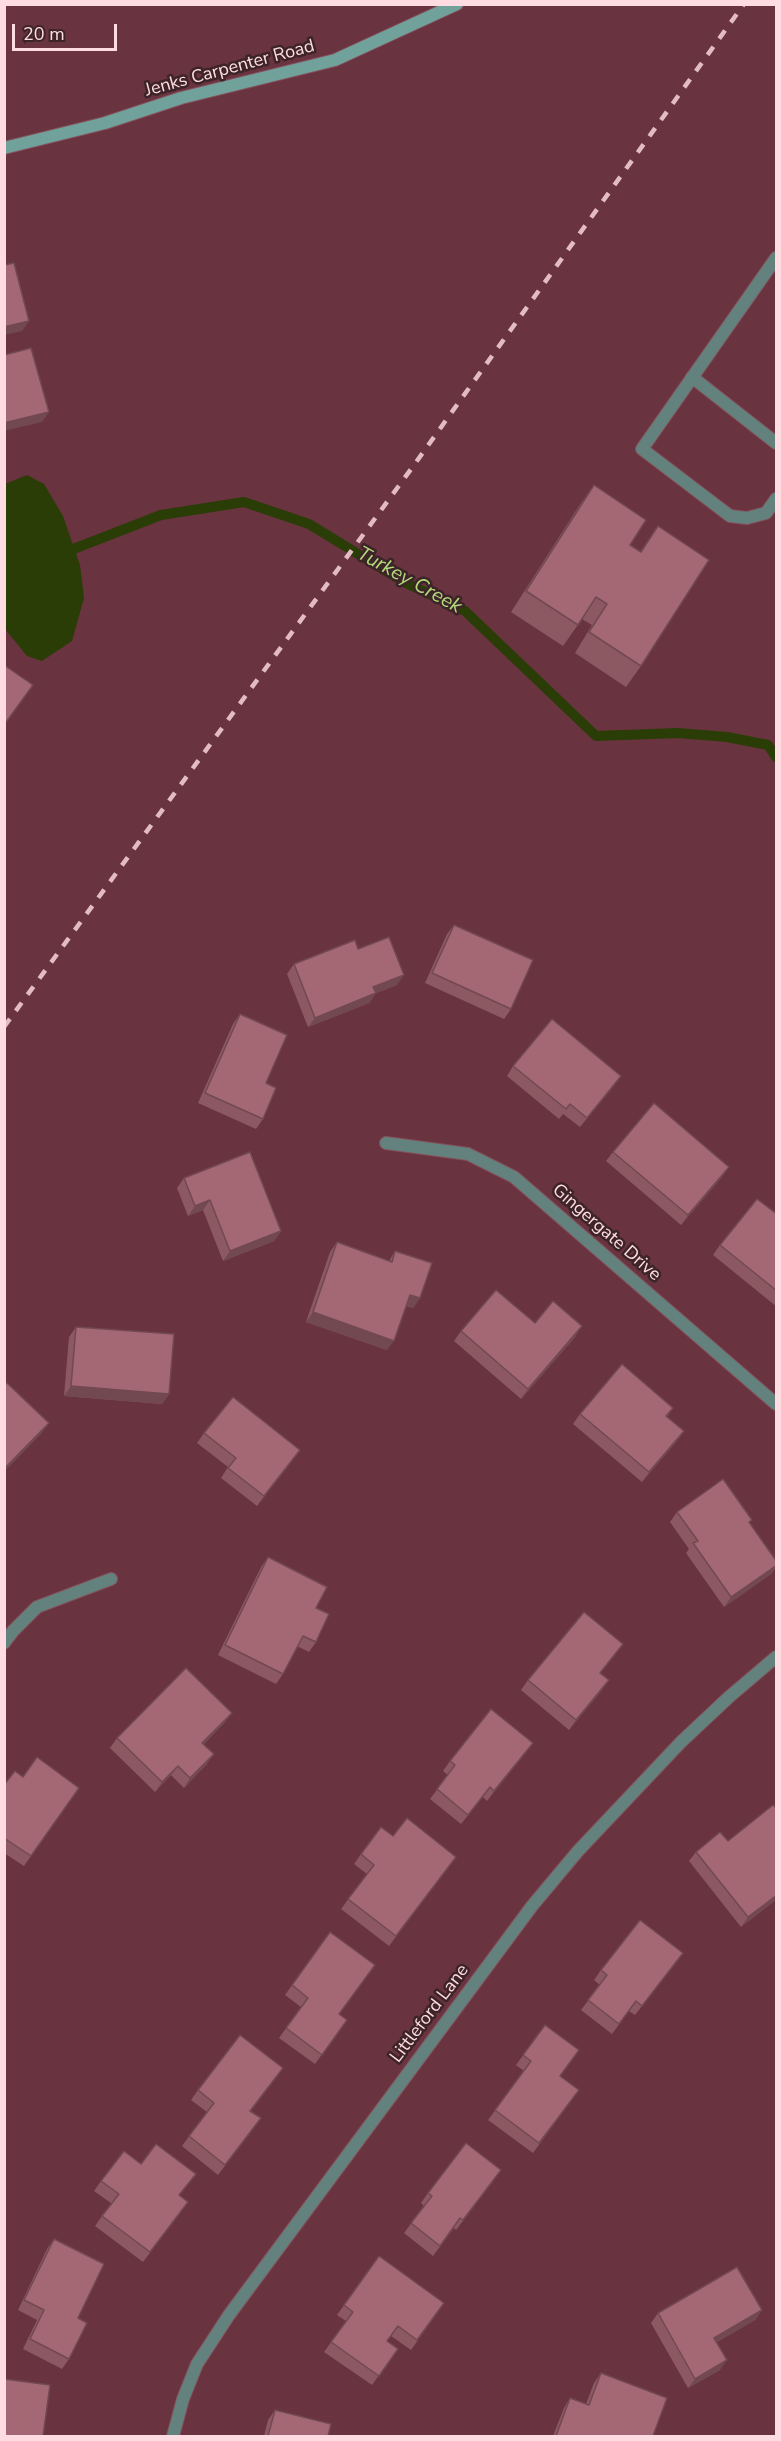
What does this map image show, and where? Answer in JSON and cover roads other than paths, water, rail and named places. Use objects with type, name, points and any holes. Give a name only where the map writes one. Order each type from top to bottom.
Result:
[{"type":"street","name":"Jenks Carpenter Road","points":[[4,148],[105,123],[181,98],[335,60],[457,4]]},
{"type":"street","points":[[777,258],[642,449],[730,516],[747,518],[766,513],[777,500]]},
{"type":"street","points":[[692,377],[777,442]]},
{"type":"street","name":"Gingergate Drive","points":[[386,1143],[468,1154],[514,1178],[777,1404]]},
{"type":"street","points":[[4,1643],[37,1607],[111,1579]]},
{"type":"street","name":"Littleford Lane","points":[[173,2436],[183,2399],[197,2364],[229,2315],[532,1906],[578,1851],[681,1742],[729,1697],[777,1658]]},
{"type":"waterway","name":"Turkey Creek","points":[[63,553],[161,515],[244,502],[309,524],[404,582],[465,611],[596,736],[678,733],[727,737],[768,745],[776,757]]},
{"type":"railway","points":[[4,1027],[414,465],[744,4]]}]
